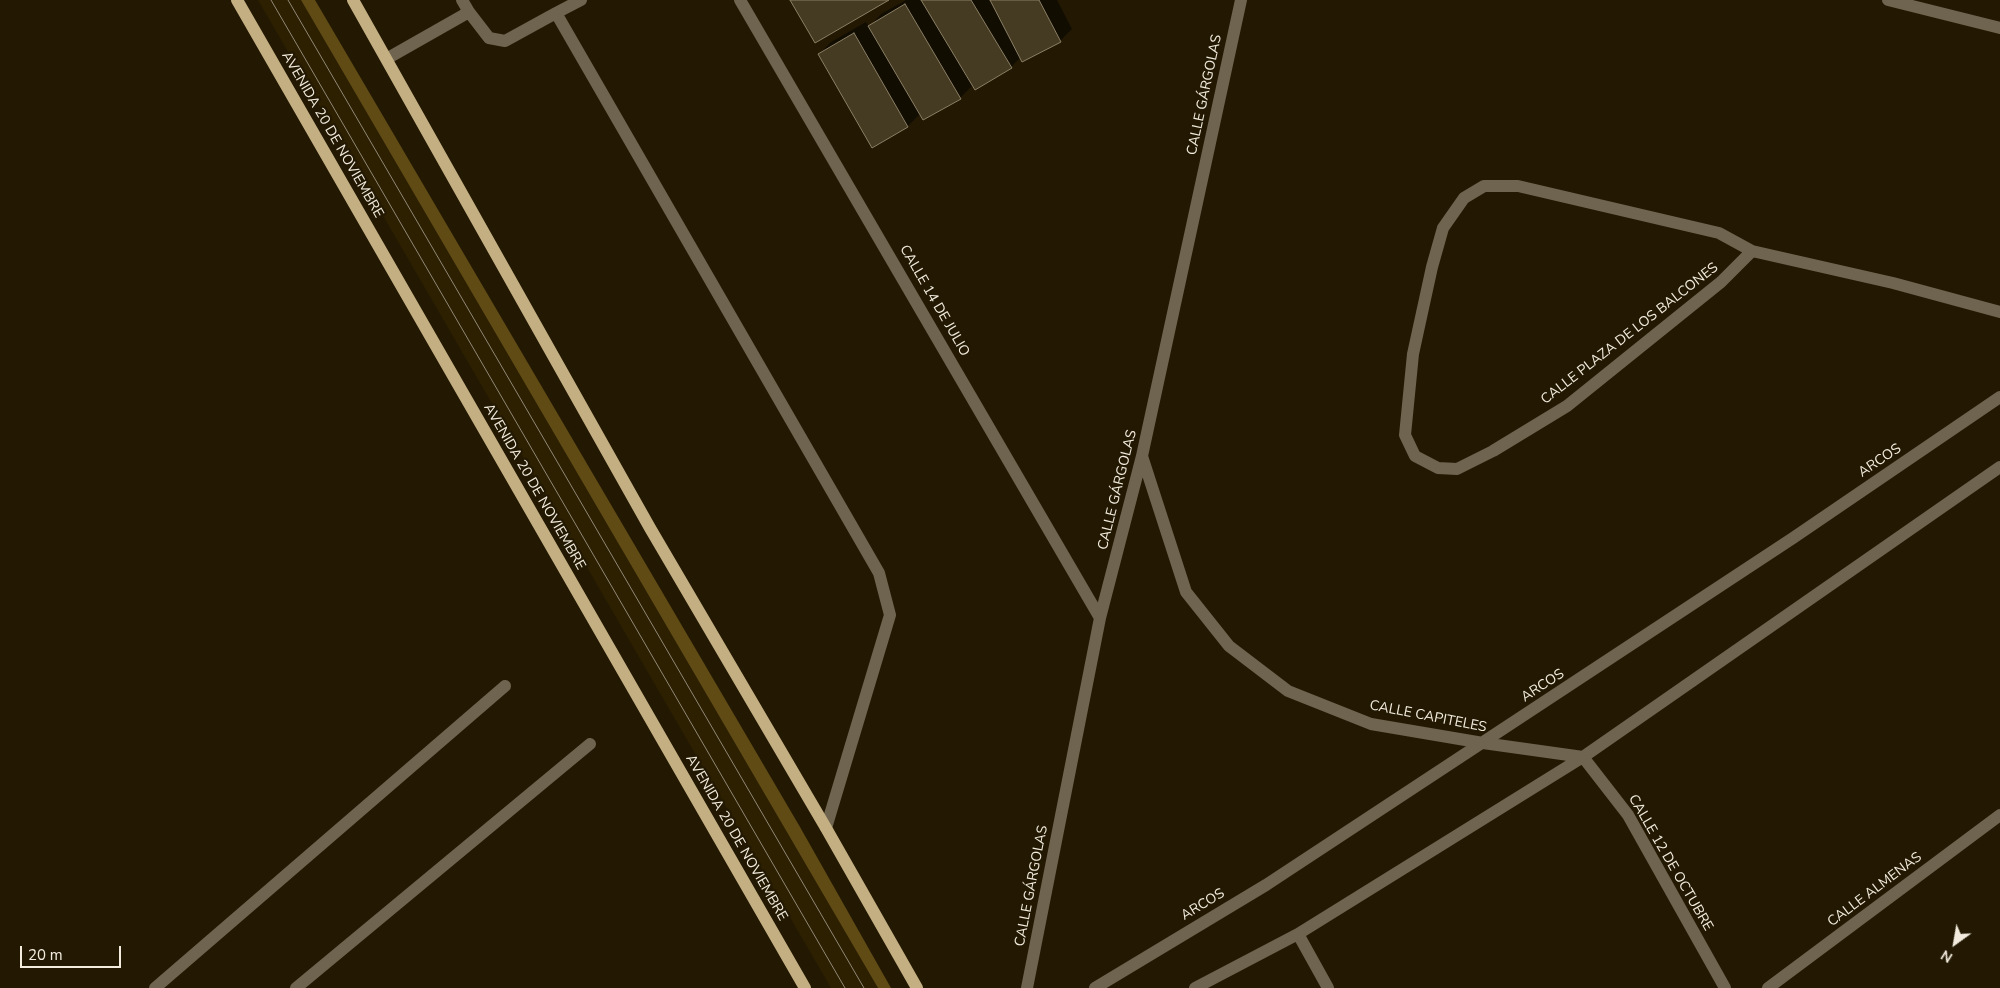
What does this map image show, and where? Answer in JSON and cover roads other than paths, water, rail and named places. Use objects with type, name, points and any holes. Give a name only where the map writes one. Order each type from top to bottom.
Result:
[{"type":"main road","name":"AVENIDA 20 DE NOVIEMBRE","points":[[237,0],[805,988]]},
{"type":"main road","points":[[353,0],[388,58],[650,528],[826,828],[917,988]]},
{"type":"street","points":[[462,0],[489,38],[505,41],[581,0]]},
{"type":"street","name":"CALLE 14 DE JULIO","points":[[740,0],[1100,618]]},
{"type":"street","name":"CALLE GÁRGOLAS","points":[[1027,988],[1100,618],[1142,456],[1241,0]]},
{"type":"street","points":[[1888,0],[2000,28]]},
{"type":"street","points":[[388,58],[469,12]]},
{"type":"street","points":[[556,14],[879,573],[890,615],[826,828]]},
{"type":"street","name":"CALLE PLAZA DE LOS BALCONES","points":[[1752,251],[1722,282],[1567,406],[1502,446],[1457,469],[1438,468],[1415,456],[1405,435],[1413,354],[1432,267],[1443,228],[1464,198],[1484,186],[1518,186],[1719,234],[1752,251],[1894,283],[2000,312]]},
{"type":"street","name":"ARCOS","points":[[1095,988],[1266,885],[1793,538],[2000,397]]},
{"type":"street","name":"CALLE CAPITELES","points":[[1142,456],[1186,592],[1229,646],[1288,691],[1371,724],[1483,743],[1583,757]]},
{"type":"street","points":[[1195,988],[1298,934],[1583,757],[2000,468]]},
{"type":"street","points":[[155,988],[505,686]]},
{"type":"street","points":[[296,988],[590,744]]},
{"type":"street","name":"CALLE 12 DE OCTUBRE","points":[[1583,757],[1628,814],[1725,988]]},
{"type":"street","name":"CALLE ALMENAS","points":[[1768,988],[2000,815]]},
{"type":"street","points":[[1298,934],[1328,988]]},
{"type":"tram line","points":[[271,0],[845,988]]},
{"type":"tram line","points":[[288,0],[864,988]]}]
